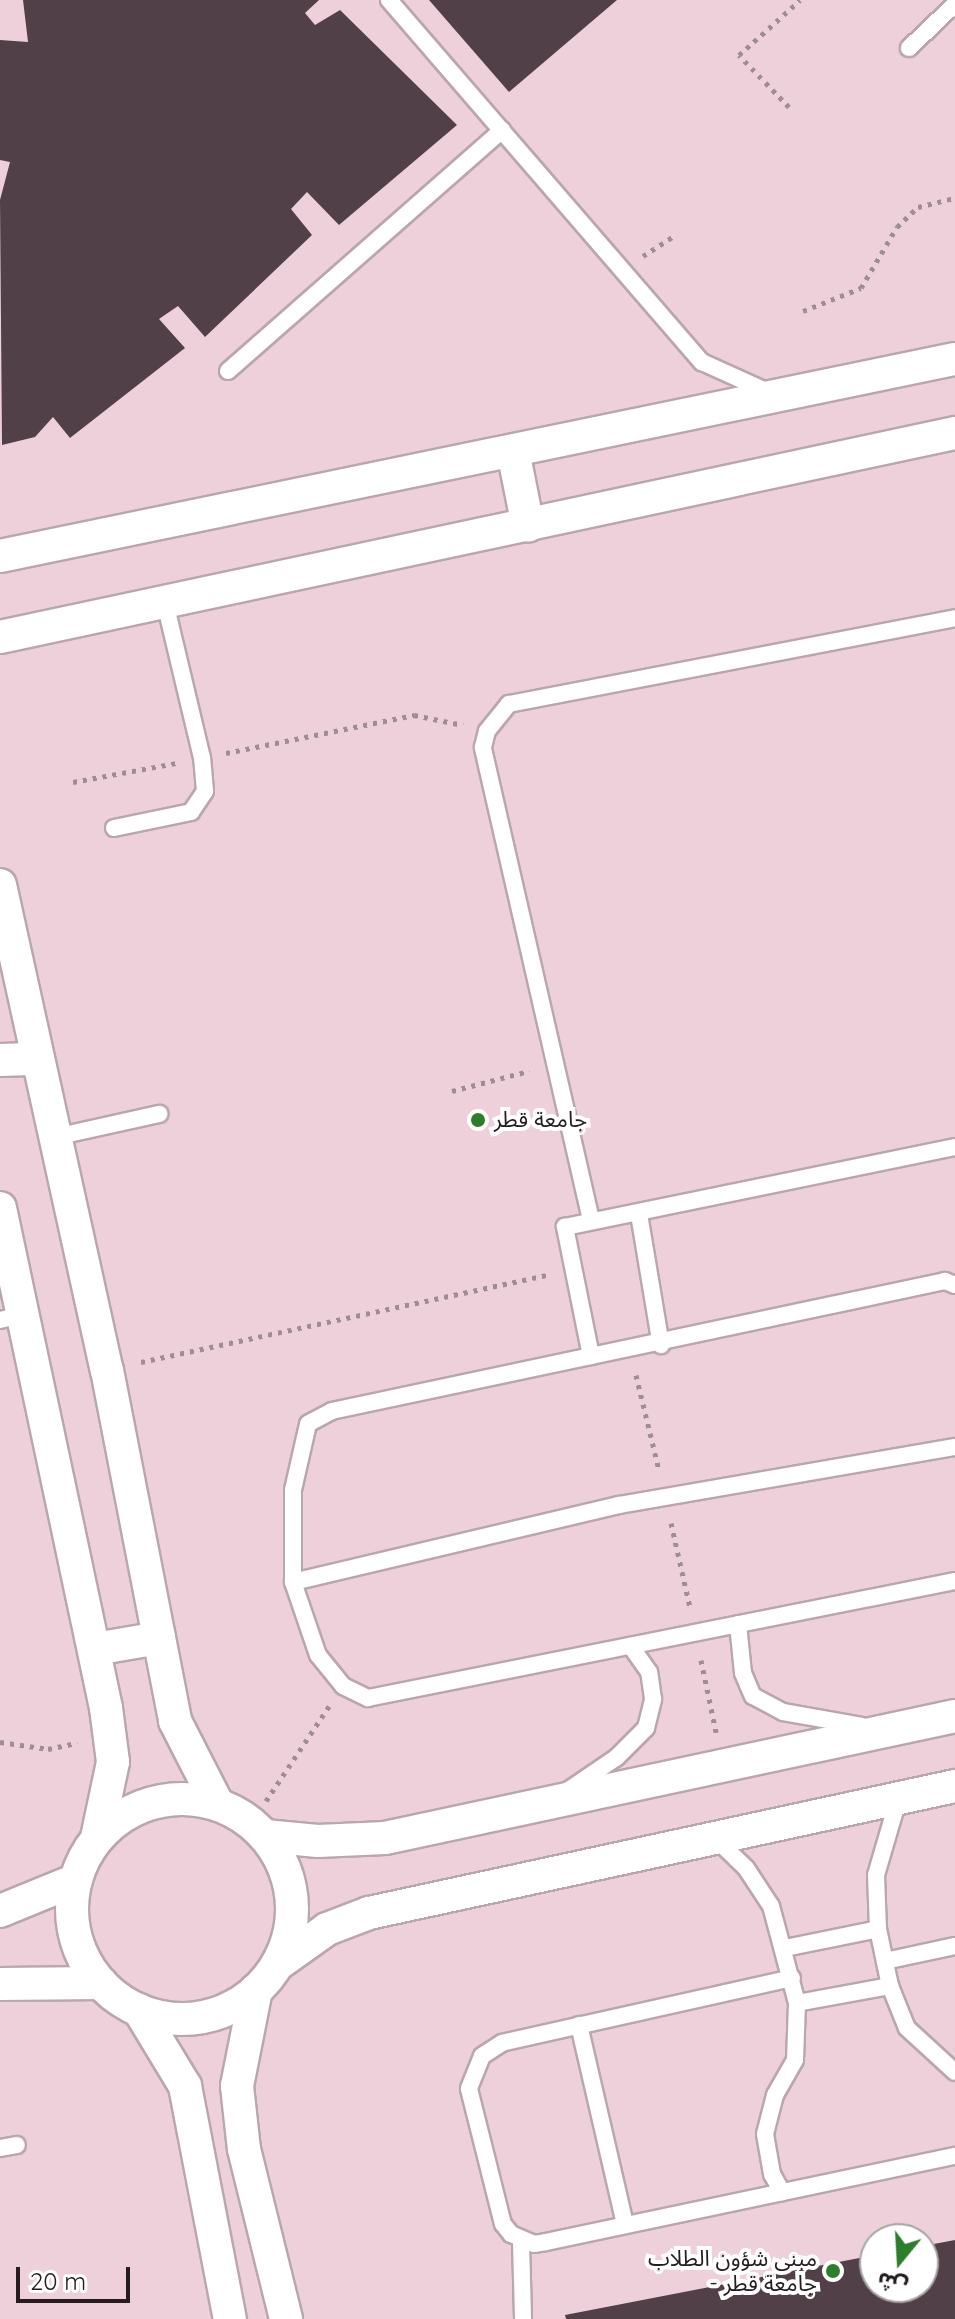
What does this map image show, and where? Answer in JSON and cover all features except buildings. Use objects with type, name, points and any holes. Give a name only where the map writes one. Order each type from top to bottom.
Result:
[{"type":"street","points":[[0,556],[955,359]]},
{"type":"street","points":[[0,637],[955,433]]},
{"type":"street","points":[[513,451],[528,526]]},
{"type":"street","points":[[0,885],[107,1370],[175,1721],[218,1805]]},
{"type":"street","points":[[0,1060],[38,1059]]},
{"type":"street","points":[[0,1208],[11,1318],[95,1649],[110,1737],[110,1788],[97,1838],[76,1880],[75,1935],[101,1983],[139,2010],[165,2048],[188,2098],[230,2319]]},
{"type":"street","points":[[95,1649],[159,1638]]},
{"type":"street","points":[[258,1830],[318,1841],[385,1838],[955,1716]]},
{"type":"street","points":[[139,2010],[180,2019],[201,2017],[240,2003],[278,1964],[327,1929],[369,1913],[955,1786]]},
{"type":"street","points":[[97,1838],[131,1811],[152,1803],[185,1799],[218,1805],[258,1830],[278,1855],[292,1898],[287,1943],[278,1964]]},
{"type":"street","points":[[0,1911],[76,1880]]},
{"type":"street","points":[[0,1984],[101,1983]]},
{"type":"street","points":[[256,1990],[237,2086],[244,2149],[286,2319]]},
{"type":"street","points":[[188,2098],[237,2086]]},
{"type":"lane","points":[[389,0],[702,362],[777,396]]},
{"type":"lane","points":[[909,48],[955,4]]},
{"type":"lane","points":[[228,371],[502,130]]},
{"type":"lane","points":[[114,828],[191,812],[205,791],[202,758],[165,603]]},
{"type":"lane","points":[[591,1220],[483,747],[487,731],[509,704],[955,618]]},
{"type":"lane","points":[[55,1137],[159,1114]]},
{"type":"lane","points":[[591,1356],[565,1227],[955,1147]]},
{"type":"lane","points":[[639,1214],[661,1345]]},
{"type":"lane","points":[[955,1285],[945,1281],[661,1345],[591,1356],[332,1411],[308,1424],[293,1490],[293,1582],[318,1655],[343,1686],[368,1698],[955,1581]]},
{"type":"lane","points":[[293,1582],[665,1496],[955,1447]]},
{"type":"lane","points":[[738,1624],[743,1673],[753,1696],[819,1722],[896,1730]]},
{"type":"lane","points":[[549,1803],[617,1757],[646,1728],[653,1699],[649,1672],[631,1646]]},
{"type":"lane","points":[[899,1798],[880,1848],[878,1929],[890,1986],[907,2028],[955,2072]]},
{"type":"lane","points":[[713,1837],[760,1886],[785,1948],[797,2003],[795,2060],[775,2095],[765,2134],[769,2164],[782,2192]]},
{"type":"lane","points":[[785,1948],[878,1929]]},
{"type":"lane","points":[[885,1961],[955,1946]]},
{"type":"lane","points":[[792,1978],[502,2043],[482,2056],[470,2077],[471,2101],[503,2224],[521,2241],[534,2244],[955,2156]]},
{"type":"lane","points":[[797,2003],[890,1986]]},
{"type":"lane","points":[[579,2025],[625,2225]]},
{"type":"lane","points":[[0,2148],[17,2145]]},
{"type":"lane","points":[[521,2241],[523,2319]]},
{"type":"path","points":[[789,107],[739,55],[800,0]]},
{"type":"path","points":[[803,311],[861,288],[897,227],[918,207],[955,198]]},
{"type":"path","points":[[624,273],[657,243],[675,235]]},
{"type":"path","points":[[73,782],[414,715],[487,731]]},
{"type":"path","points":[[452,1091],[557,1063]]},
{"type":"path","points":[[107,1370],[574,1269]]},
{"type":"path","points":[[630,1349],[723,1764]]},
{"type":"path","points":[[258,1830],[343,1686]]},
{"type":"path","points":[[0,1742],[48,1749],[110,1737]]},
{"type":"shaded area","name":"جامعة قطر","points":[[0,0],[955,0],[955,2319],[0,2319]]},
{"type":"place","name":"جامعة قطر","points":[[478,1120]]},
{"type":"place","name":"مبنى شؤون الطلاب - جامعة قطر","points":[[833,2271]]}]
